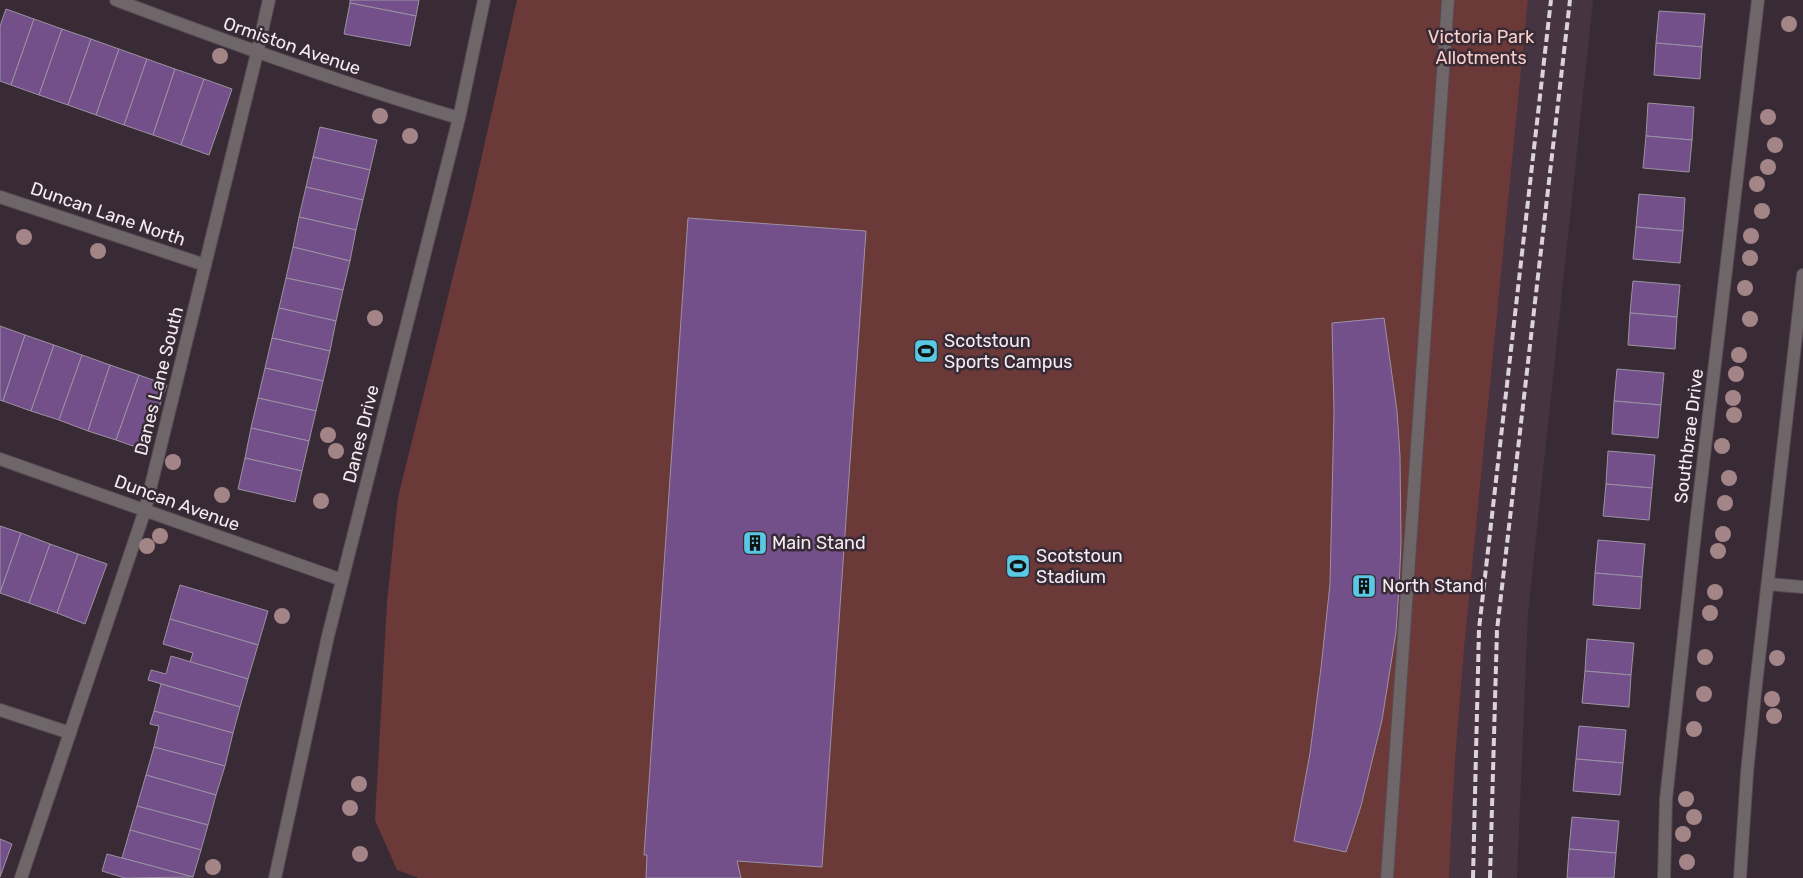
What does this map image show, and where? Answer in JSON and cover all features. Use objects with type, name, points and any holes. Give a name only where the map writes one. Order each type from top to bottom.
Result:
[{"type":"street","name":"Ormiston Avenue","points":[[116,0],[257,53],[379,94],[459,118]]},
{"type":"street","name":"Danes Lane South","points":[[21,878],[145,510],[269,0]]},
{"type":"street","name":"Danes Drive","points":[[275,878],[328,636],[459,118],[484,0]]},
{"type":"street","points":[[1387,878],[1448,0]]},
{"type":"street","name":"Southbrae Drive","points":[[1664,878],[1667,790],[1698,506],[1758,0]]},
{"type":"street","name":"Duncan Lane North","points":[[0,197],[205,265]]},
{"type":"street","points":[[1740,878],[1747,773],[1803,275]]},
{"type":"street","name":"Duncan Avenue","points":[[0,459],[342,580]]},
{"type":"street","points":[[1768,584],[1803,587]]},
{"type":"street","points":[[0,710],[70,733]]},
{"type":"shaded area","points":[[1528,0],[1593,0],[1528,613],[1517,878],[1449,878],[1455,761],[1464,650]]},
{"type":"green space","name":"Scotstoun Sports Campus","points":[[517,0],[1528,0],[1464,650],[1455,761],[1449,878],[419,878],[397,870],[375,820],[387,602],[398,497],[471,204]]},
{"type":"building","points":[[350,0],[419,0],[416,16],[350,3]]},
{"type":"building","points":[[350,3],[416,16],[410,46],[344,34]]},
{"type":"building","points":[[6,9],[34,19],[11,85],[0,81],[0,26]]},
{"type":"building","points":[[1659,11],[1705,14],[1702,47],[1656,43]]},
{"type":"building","points":[[34,19],[62,29],[39,95],[11,85]]},
{"type":"building","points":[[62,29],[91,39],[68,105],[39,95]]},
{"type":"building","points":[[91,39],[119,49],[96,115],[68,105]]},
{"type":"building","points":[[1656,43],[1702,47],[1700,79],[1654,75]]},
{"type":"building","points":[[119,49],[147,59],[124,125],[96,115]]},
{"type":"building","points":[[147,59],[175,69],[153,135],[124,125]]},
{"type":"building","points":[[175,69],[204,79],[181,145],[153,135]]},
{"type":"building","points":[[204,79],[232,89],[209,155],[181,145]]},
{"type":"building","points":[[1648,103],[1694,107],[1692,140],[1646,136]]},
{"type":"building","points":[[320,127],[377,140],[370,170],[313,157]]},
{"type":"building","points":[[1646,136],[1692,140],[1689,172],[1643,168]]},
{"type":"building","points":[[313,157],[370,170],[363,200],[306,187]]},
{"type":"building","points":[[306,187],[363,200],[356,230],[299,217]]},
{"type":"building","points":[[1639,194],[1685,198],[1683,231],[1636,227]]},
{"type":"building","points":[[299,217],[356,230],[350,261],[293,247]]},
{"type":"building","name":"Main Stand","points":[[688,218],[866,231],[822,867],[737,861],[741,878],[646,878],[647,855],[644,855]]},
{"type":"building","points":[[1636,227],[1683,231],[1680,263],[1633,259]]},
{"type":"building","points":[[293,247],[350,261],[343,290],[286,278]]},
{"type":"building","points":[[286,278],[343,290],[336,321],[279,308]]},
{"type":"building","points":[[1633,281],[1680,285],[1677,317],[1630,313]]},
{"type":"building","points":[[279,308],[336,321],[330,351],[272,338]]},
{"type":"building","points":[[1630,313],[1677,317],[1675,349],[1628,345]]},
{"type":"building","name":"North Stand","points":[[1384,318],[1397,411],[1400,456],[1401,543],[1396,632],[1382,720],[1361,806],[1346,852],[1294,841],[1310,753],[1330,584],[1334,412],[1332,323]]},
{"type":"building","points":[[0,326],[25,335],[3,401],[0,400]]},
{"type":"building","points":[[25,335],[54,345],[31,411],[3,401]]},
{"type":"building","points":[[272,338],[330,351],[323,381],[265,368]]},
{"type":"building","points":[[54,345],[82,355],[59,420],[31,411]]},
{"type":"building","points":[[82,355],[110,365],[88,431],[59,420]]},
{"type":"building","points":[[110,365],[139,375],[116,440],[88,431]]},
{"type":"building","points":[[265,368],[323,381],[316,411],[258,398]]},
{"type":"building","points":[[1617,369],[1664,373],[1661,405],[1614,401]]},
{"type":"building","points":[[139,375],[167,385],[144,450],[116,440]]},
{"type":"building","points":[[258,398],[316,411],[309,441],[251,428]]},
{"type":"building","points":[[1614,401],[1661,405],[1658,438],[1612,434]]},
{"type":"building","points":[[251,428],[309,441],[302,471],[245,458]]},
{"type":"building","points":[[1608,451],[1655,455],[1652,488],[1606,484]]},
{"type":"building","points":[[245,458],[302,471],[295,502],[238,489]]},
{"type":"building","points":[[1606,484],[1652,488],[1649,520],[1603,516]]},
{"type":"building","points":[[0,526],[21,533],[0,593]]},
{"type":"building","points":[[21,533],[50,544],[29,603],[0,593]]},
{"type":"building","points":[[1598,540],[1645,544],[1642,577],[1595,573]]},
{"type":"building","points":[[50,544],[78,554],[57,613],[29,603]]},
{"type":"building","points":[[78,554],[107,564],[85,624],[57,613]]},
{"type":"building","points":[[1595,573],[1642,577],[1640,609],[1593,605]]},
{"type":"building","points":[[180,585],[268,611],[258,645],[170,619]]},
{"type":"building","points":[[170,619],[258,645],[248,679],[190,662],[193,653],[163,644]]},
{"type":"building","points":[[1587,639],[1634,643],[1631,675],[1585,671]]},
{"type":"building","points":[[171,656],[248,679],[240,707],[148,680],[151,670],[166,674]]},
{"type":"building","points":[[1585,671],[1631,675],[1629,707],[1582,703]]},
{"type":"building","points":[[161,684],[240,707],[233,733],[154,711]]},
{"type":"building","points":[[154,711],[233,733],[225,766],[154,747],[159,726],[150,724]]},
{"type":"building","points":[[1579,726],[1626,730],[1623,763],[1576,759]]},
{"type":"building","points":[[154,747],[225,766],[216,795],[146,775]]},
{"type":"building","points":[[1576,759],[1623,763],[1620,795],[1573,791]]},
{"type":"building","points":[[146,775],[216,795],[208,825],[137,806]]},
{"type":"building","points":[[137,806],[208,825],[201,850],[130,830]]},
{"type":"building","points":[[1572,817],[1619,821],[1616,853],[1569,849]]},
{"type":"building","points":[[130,830],[201,850],[193,877],[122,858]]},
{"type":"building","points":[[0,839],[12,844],[0,877]]},
{"type":"building","points":[[1569,849],[1616,853],[1614,878],[1567,878]]},
{"type":"building","points":[[107,854],[193,877],[125,878],[102,871]]},
{"type":"railway","points":[[1473,878],[1479,629],[1551,0]]},
{"type":"railway","points":[[1490,878],[1497,630],[1570,0]]},
{"type":"place","name":"Scotstoun Sports Campus","points":[[926,351]]},
{"type":"place","name":"Main Stand","points":[[755,543]]},
{"type":"place","name":"Scotstoun Stadium","points":[[1018,566]]},
{"type":"place","name":"North Stand","points":[[1364,586]]},
{"type":"park label","name":"Victoria Park Allotments","points":[[1481,47]]}]
